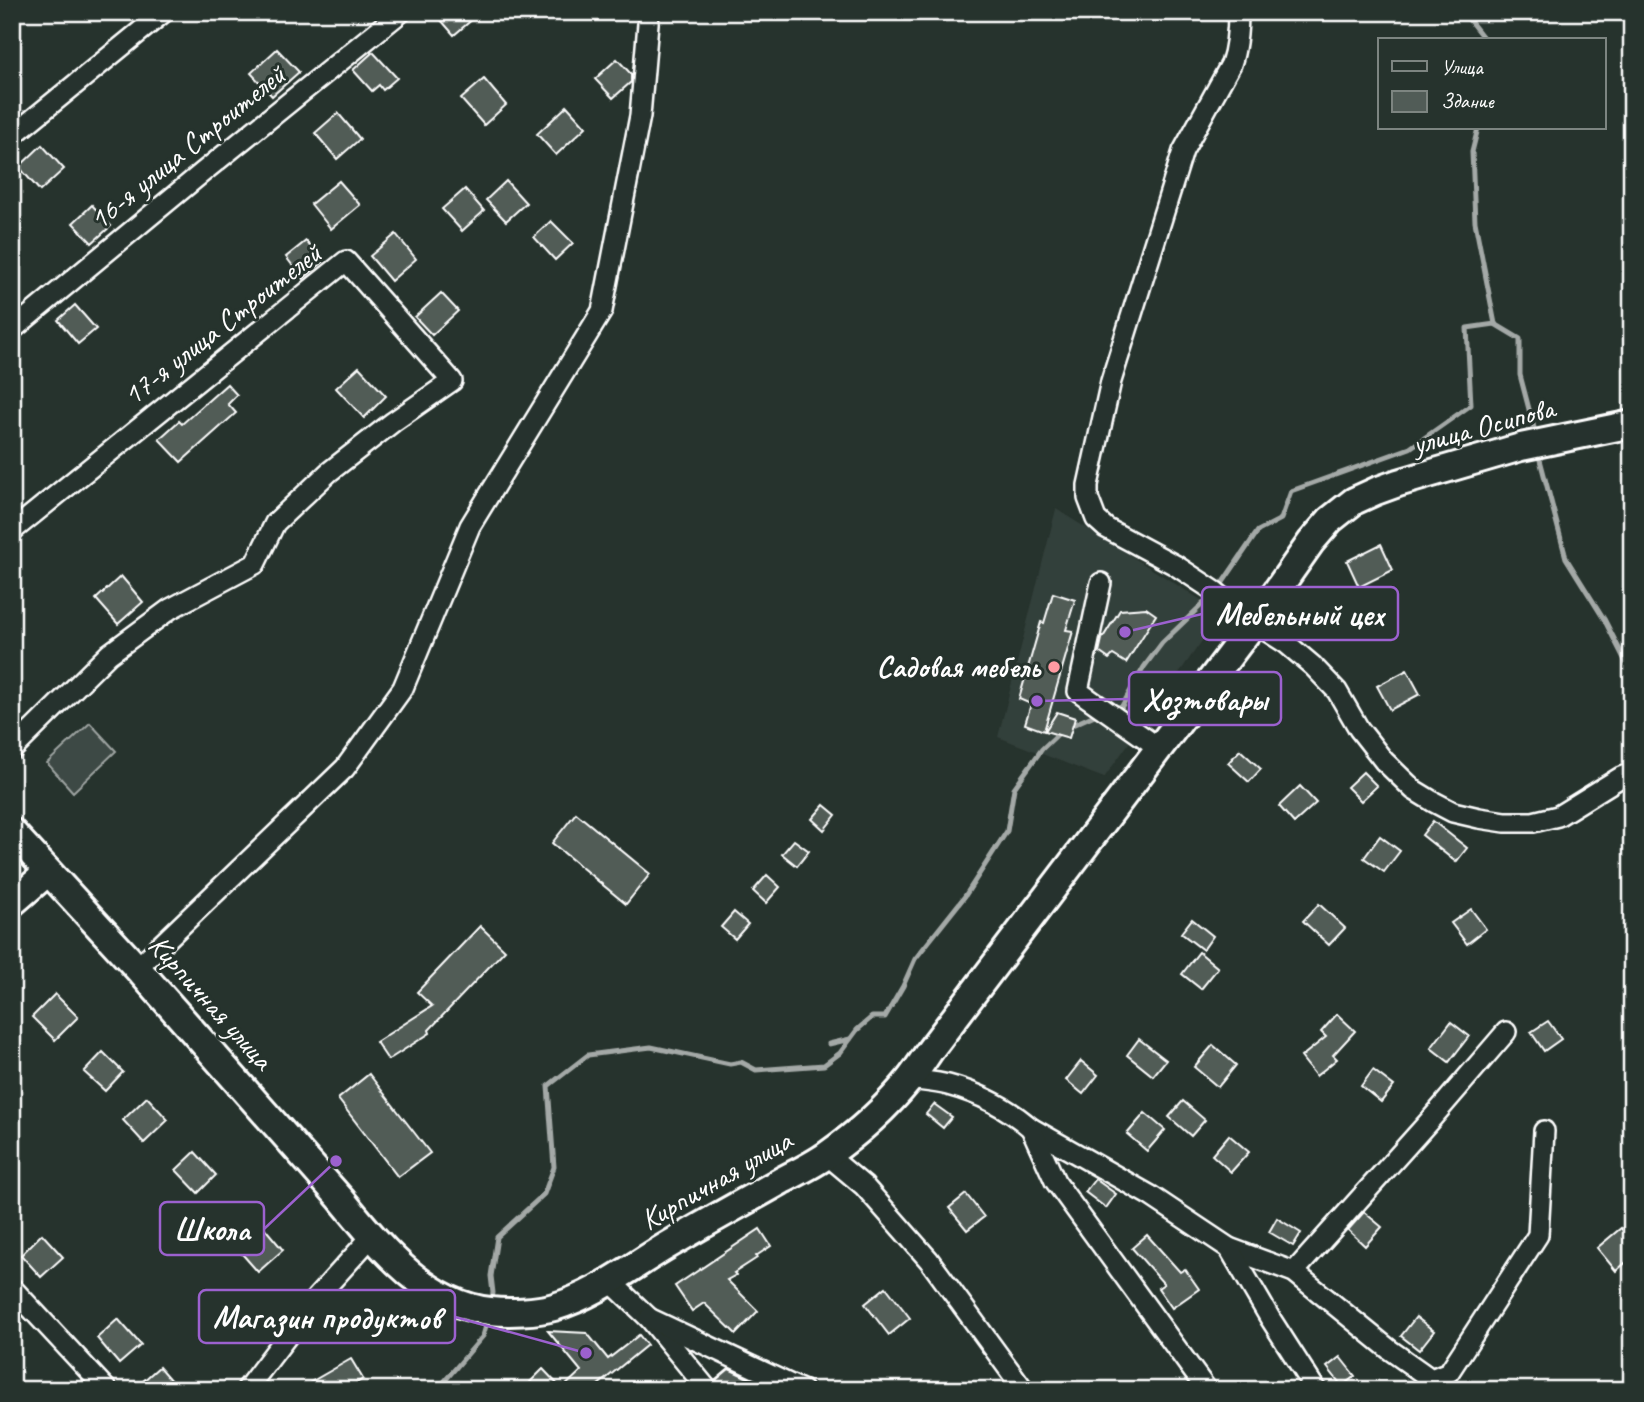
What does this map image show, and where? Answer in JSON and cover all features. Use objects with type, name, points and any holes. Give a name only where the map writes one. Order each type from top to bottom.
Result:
[{"type":"main road","name":"улица Осипова","points":[[1354,501],[1398,483],[1521,447],[1632,424]]},
{"type":"main road","name":"Кирпичная улица","points":[[12,832],[137,968],[372,1236],[409,1273],[439,1294],[456,1302],[490,1311],[552,1308],[581,1297],[610,1281],[668,1245],[827,1156],[874,1117],[910,1079],[930,1049],[1254,623],[1317,535],[1330,520],[1354,501]]},
{"type":"main road","points":[[12,903],[48,872]]},
{"type":"street","points":[[12,136],[164,12]]},
{"type":"street","name":"16-я улица Строителей","points":[[12,330],[401,12]]},
{"type":"street","points":[[137,968],[345,768],[402,688],[470,526],[602,311],[640,116],[649,12]]},
{"type":"street","points":[[1238,12],[1236,49],[1231,64],[1183,152],[1111,381],[1088,485],[1088,498],[1096,519],[1106,528],[1175,565],[1287,644],[1337,691],[1359,729],[1384,761],[1414,790],[1453,812],[1505,822],[1533,822],[1558,816],[1632,773]]},
{"type":"street","name":"17-я улица Строителей","points":[[12,531],[346,261],[452,381],[393,422],[329,472],[275,523],[255,564],[170,609],[109,653],[12,750]]},
{"type":"street","points":[[1101,583],[1078,691],[1160,748]]},
{"type":"street","points":[[1294,1272],[1506,1032]]},
{"type":"street","points":[[910,1079],[948,1085],[988,1100],[1020,1118],[1031,1128],[1152,1196],[1229,1248],[1294,1272],[1390,1350],[1431,1379],[1449,1372],[1538,1236],[1544,1131]]},
{"type":"street","points":[[1031,1128],[1055,1181],[1207,1390]]},
{"type":"street","points":[[827,1156],[864,1186],[929,1260],[1024,1390]]},
{"type":"street","points":[[246,1390],[317,1297],[372,1236]]},
{"type":"street","points":[[1229,1248],[1316,1390]]},
{"type":"street","points":[[610,1281],[649,1318],[708,1390]]},
{"type":"street","points":[[12,1288],[107,1390]]},
{"type":"street","points":[[649,1318],[802,1390]]},
{"type":"shaded area","points":[[1056,509],[1222,613],[1104,778],[998,737]]},
{"type":"shaded area","points":[[90,723],[116,751],[73,792],[47,763]]},
{"type":"building","points":[[434,12],[481,12],[454,35]]},
{"type":"building","points":[[277,49],[299,72],[272,96],[251,73]]},
{"type":"building","points":[[373,52],[397,78],[383,90],[379,85],[372,91],[353,70]]},
{"type":"building","points":[[617,59],[631,74],[631,82],[613,98],[595,79]]},
{"type":"building","points":[[484,79],[506,105],[484,125],[461,99]]},
{"type":"building","points":[[567,106],[586,127],[556,155],[537,134]]},
{"type":"building","points":[[338,113],[360,139],[337,159],[315,133]]},
{"type":"building","points":[[42,145],[64,169],[40,191],[19,167]]},
{"type":"building","points":[[339,181],[360,205],[331,229],[311,204]]},
{"type":"building","points":[[506,181],[526,203],[506,221],[486,200]]},
{"type":"building","points":[[465,189],[484,211],[462,231],[442,209]]},
{"type":"building","points":[[92,205],[111,226],[92,243],[73,223]]},
{"type":"building","points":[[551,221],[573,243],[555,260],[534,237]]},
{"type":"building","points":[[396,234],[416,259],[391,281],[370,256]]},
{"type":"building","points":[[306,241],[323,262],[303,279],[286,257]]},
{"type":"building","points":[[441,293],[458,311],[432,335],[415,317]]},
{"type":"building","points":[[75,305],[96,329],[78,344],[58,320]]},
{"type":"building","points":[[359,367],[386,396],[364,418],[336,388]]},
{"type":"building","points":[[227,384],[237,395],[228,404],[236,413],[181,462],[159,439],[179,421],[182,424]]},
{"type":"building","points":[[1381,544],[1393,570],[1359,587],[1347,561]]},
{"type":"building","points":[[121,576],[143,602],[118,624],[96,599]]},
{"type":"building","points":[[1053,593],[1075,600],[1066,630],[1073,631],[1044,731],[1025,724],[1031,704],[1019,699],[1041,622],[1044,623]]},
{"type":"building","points":[[1146,608],[1156,615],[1126,663],[1113,655],[1109,659],[1099,652],[1102,639],[1120,610]]},
{"type":"building","points":[[1407,670],[1420,694],[1390,710],[1377,686]]},
{"type":"building","points":[[1057,712],[1075,718],[1069,738],[1045,731]]},
{"type":"building","points":[[1240,750],[1261,769],[1249,782],[1228,763]]},
{"type":"building","points":[[1363,772],[1377,786],[1361,801],[1347,787]]},
{"type":"building","points":[[1300,786],[1316,803],[1294,823],[1279,806]]},
{"type":"building","points":[[824,805],[836,815],[824,830],[812,819]]},
{"type":"building","points":[[576,813],[650,874],[626,904],[552,843]]},
{"type":"building","points":[[1433,821],[1467,848],[1456,862],[1422,835]]},
{"type":"building","points":[[1380,836],[1400,851],[1384,872],[1364,858]]},
{"type":"building","points":[[794,840],[809,851],[797,866],[782,854]]},
{"type":"building","points":[[767,875],[780,887],[766,903],[753,891]]},
{"type":"building","points":[[1319,904],[1345,928],[1329,945],[1303,921]]},
{"type":"building","points":[[1471,909],[1486,929],[1467,944],[1451,923]]},
{"type":"building","points":[[734,912],[748,924],[735,939],[721,927]]},
{"type":"building","points":[[1192,919],[1213,936],[1203,950],[1181,933]]},
{"type":"building","points":[[480,926],[505,950],[429,1030],[430,1033],[388,1060],[376,1042],[432,1006],[417,992]]},
{"type":"building","points":[[1199,952],[1218,968],[1201,989],[1182,974]]},
{"type":"building","points":[[55,994],[78,1017],[55,1040],[32,1017]]},
{"type":"building","points":[[1337,1014],[1355,1031],[1333,1055],[1337,1059],[1316,1076],[1301,1057],[1326,1037],[1321,1032]]},
{"type":"building","points":[[1548,1021],[1561,1039],[1544,1051],[1531,1032]]},
{"type":"building","points":[[1451,1022],[1469,1036],[1449,1062],[1431,1048]]},
{"type":"building","points":[[1139,1039],[1166,1060],[1153,1076],[1127,1055]]},
{"type":"building","points":[[1213,1045],[1236,1065],[1218,1087],[1194,1067]]},
{"type":"building","points":[[103,1052],[123,1072],[105,1091],[84,1072]]},
{"type":"building","points":[[1081,1061],[1098,1075],[1083,1094],[1066,1080]]},
{"type":"building","points":[[1373,1070],[1394,1086],[1381,1102],[1361,1086]]},
{"type":"building","points":[[369,1074],[430,1153],[398,1177],[338,1099]]},
{"type":"building","points":[[147,1097],[168,1120],[144,1143],[123,1120]]},
{"type":"building","points":[[1183,1101],[1205,1120],[1191,1136],[1169,1117]]},
{"type":"building","points":[[934,1104],[952,1117],[943,1128],[926,1114]]},
{"type":"building","points":[[1145,1113],[1165,1130],[1147,1151],[1127,1134]]},
{"type":"building","points":[[1229,1135],[1249,1152],[1231,1172],[1212,1155]]},
{"type":"building","points":[[195,1152],[216,1175],[198,1193],[176,1170]]},
{"type":"building","points":[[1095,1179],[1116,1194],[1106,1208],[1085,1192]]},
{"type":"building","points":[[966,1194],[984,1217],[967,1230],[949,1208]]},
{"type":"building","points":[[1364,1212],[1382,1227],[1365,1246],[1348,1230]]},
{"type":"building","points":[[1277,1218],[1301,1233],[1293,1246],[1269,1232]]},
{"type":"building","points":[[262,1225],[283,1250],[258,1272],[236,1247]]},
{"type":"building","points":[[1621,1228],[1632,1241],[1632,1257],[1616,1271],[1597,1248]]},
{"type":"building","points":[[760,1229],[771,1246],[727,1280],[758,1311],[736,1334],[704,1303],[692,1311],[675,1286]]},
{"type":"building","points":[[42,1234],[63,1257],[41,1277],[21,1255]]},
{"type":"building","points":[[1147,1235],[1180,1272],[1185,1269],[1199,1289],[1172,1308],[1158,1288],[1164,1284],[1132,1248]]},
{"type":"building","points":[[886,1287],[910,1318],[889,1335],[865,1304]]},
{"type":"building","points":[[1416,1317],[1434,1331],[1419,1350],[1401,1336]]},
{"type":"building","points":[[118,1319],[141,1345],[119,1364],[97,1338]]},
{"type":"building","points":[[548,1331],[587,1333],[608,1359],[639,1335],[647,1345],[592,1390],[537,1390],[530,1382],[543,1369],[562,1389],[581,1371]]},
{"type":"building","points":[[1340,1357],[1355,1376],[1342,1386],[1327,1367]]},
{"type":"building","points":[[351,1359],[363,1379],[345,1390],[297,1390]]},
{"type":"building","points":[[159,1367],[179,1390],[133,1390]]},
{"type":"building","points":[[729,1369],[750,1379],[759,1390],[723,1390],[716,1380]]},
{"type":"waterway","points":[[1463,12],[1483,38]]},
{"type":"waterway","points":[[1478,130],[1472,152],[1475,222],[1495,324],[1520,339],[1520,375],[1535,432]]},
{"type":"waterway","points":[[1219,588],[1258,531],[1281,519],[1291,491],[1410,448],[1471,405],[1467,328],[1495,324]]},
{"type":"waterway","points":[[1539,456],[1566,558],[1604,619],[1632,674]]},
{"type":"waterway","points":[[1112,709],[1122,706],[1144,667],[1162,643],[1212,595]]},
{"type":"waterway","points":[[1070,726],[1099,713]]},
{"type":"waterway","points":[[491,1302],[491,1276],[497,1237],[544,1194],[554,1167],[548,1086],[588,1055],[651,1047],[730,1064],[741,1062],[756,1070],[824,1065],[840,1053],[857,1030],[872,1017],[885,1017],[915,959],[965,896],[1007,831],[1014,788],[1042,749],[1061,731]]},
{"type":"waterway","points":[[829,1044],[850,1039]]},
{"type":"waterway","points":[[437,1390],[483,1336],[488,1319]]},
{"type":"place","name":"Мебельный цех","points":[[1125,632]]},
{"type":"place","name":"Садовая мебель","points":[[1054,667]]},
{"type":"place","name":"Хозтовары","points":[[1037,701]]},
{"type":"place","name":"Школа","points":[[336,1161]]},
{"type":"place","name":"Магазин продуктов","points":[[586,1353]]}]
